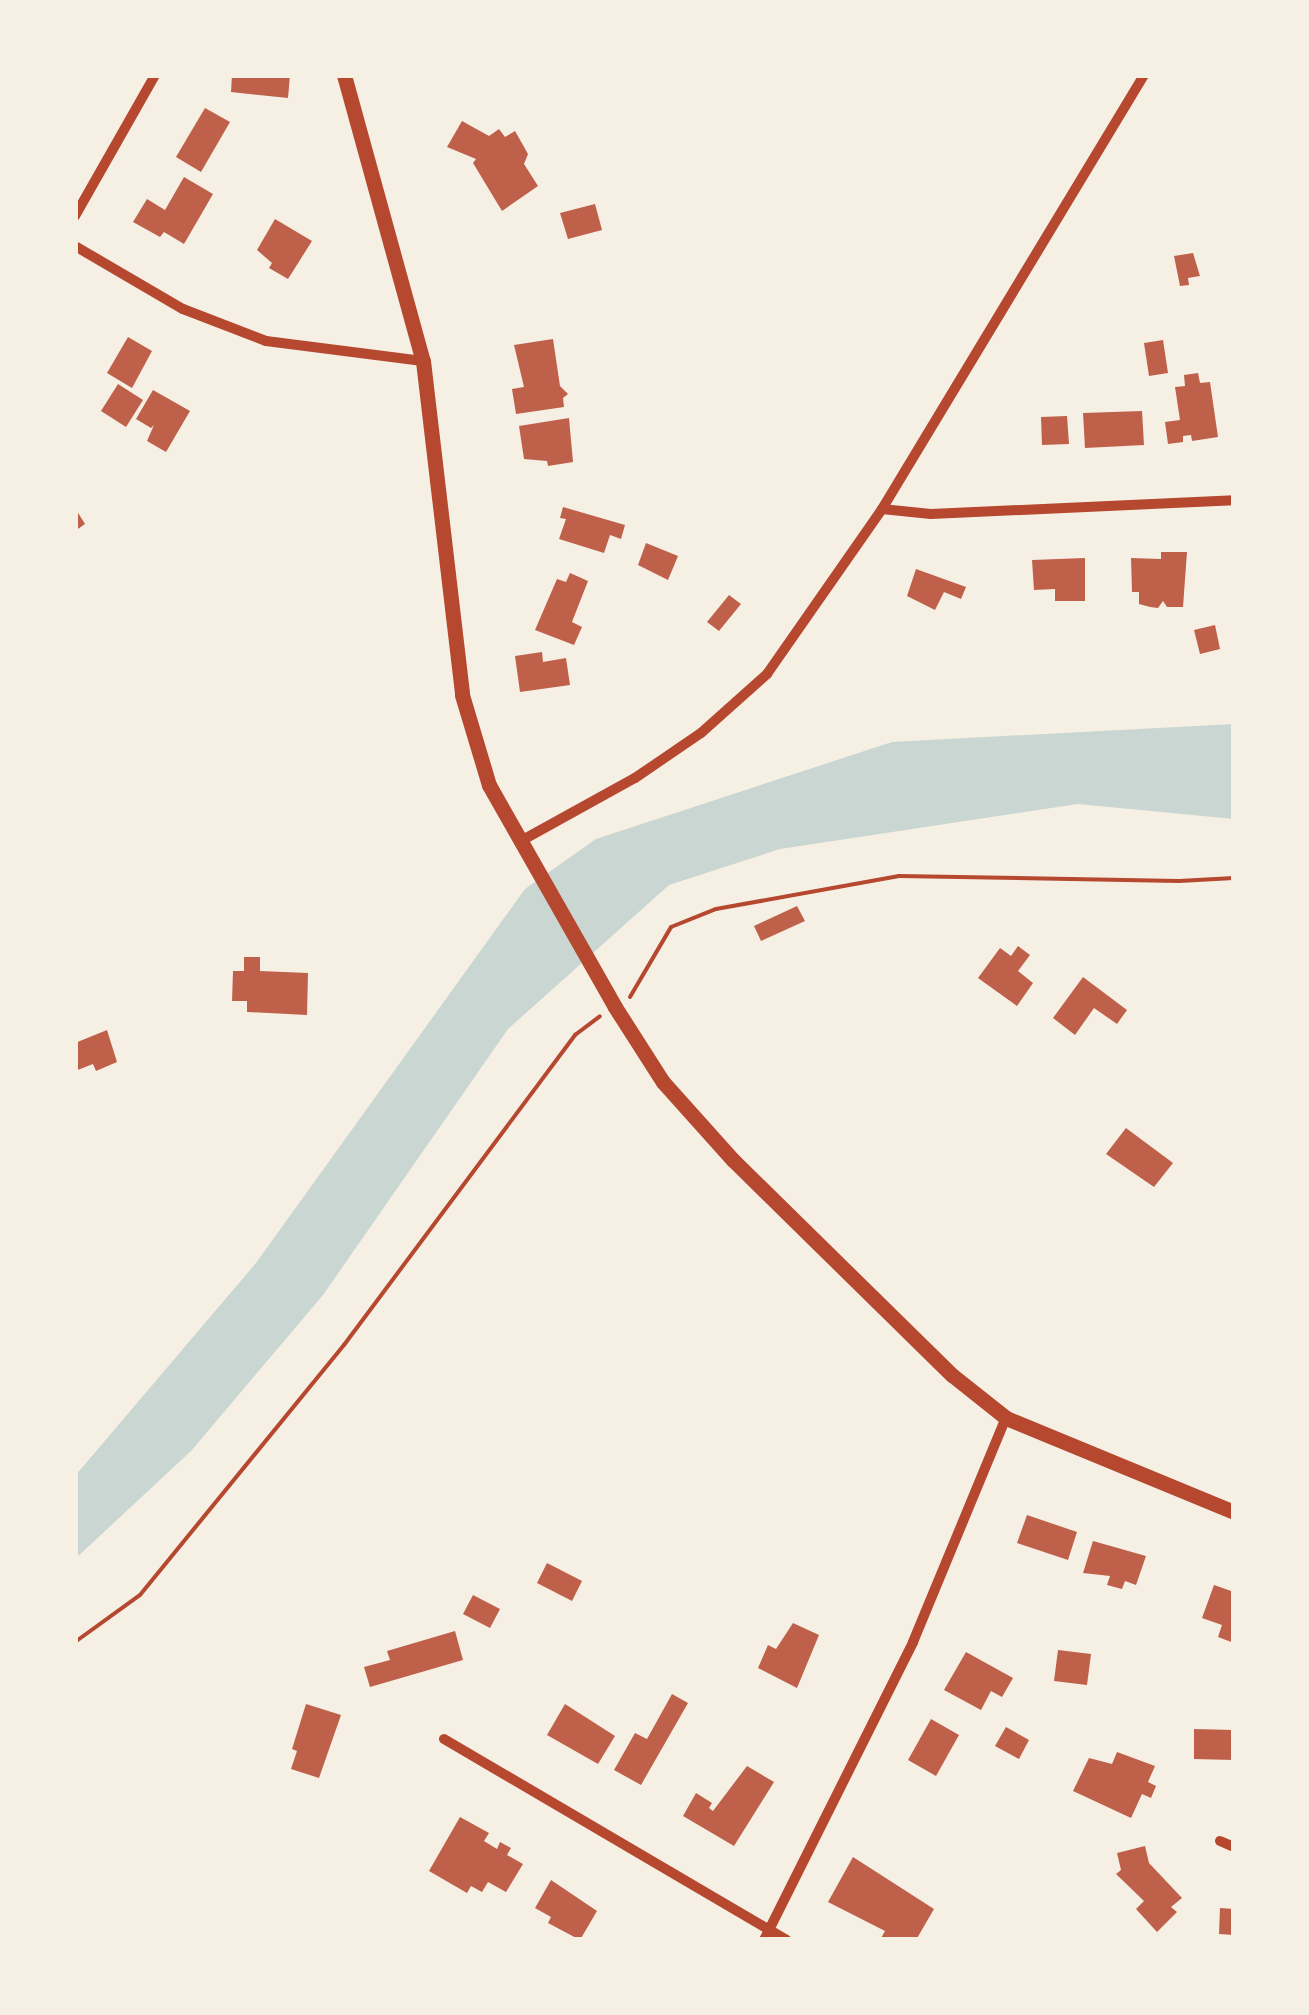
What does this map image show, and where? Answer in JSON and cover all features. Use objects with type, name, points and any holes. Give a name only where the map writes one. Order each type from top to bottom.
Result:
[{"type":"main road","points":[[344,75],[423,361],[462,696],[488,786],[615,1007],[663,1082],[733,1160],[952,1375],[1006,1418],[1234,1512]]},
{"type":"street","points":[[75,216],[155,75]]},
{"type":"street","points":[[517,842],[652,766],[701,733],[767,674],[882,509],[1144,75]]},
{"type":"street","points":[[75,246],[183,309],[266,340],[423,361]]},
{"type":"street","points":[[882,509],[931,514],[1234,500]]},
{"type":"street","points":[[766,1935],[914,1642],[1006,1418]]},
{"type":"street","points":[[444,1740],[766,1935],[786,1940]]},
{"type":"street","points":[[1220,1841],[1234,1848]]},
{"type":"path","points":[[75,1642],[140,1595],[344,1345],[575,1035],[615,1007],[672,927],[716,909],[899,876],[1178,881],[1234,878]]},
{"type":"shaded area","points":[[1234,724],[1234,819],[1078,804],[780,849],[669,885],[508,1029],[323,1295],[191,1451],[75,1559],[75,1476],[256,1263],[525,889],[596,839],[892,742]]},
{"type":"building","points":[[232,75],[290,75],[288,98],[231,92]]},
{"type":"building","points":[[205,108],[230,122],[201,172],[176,157]]},
{"type":"building","points":[[462,121],[489,136],[499,129],[505,137],[515,131],[528,154],[524,164],[538,186],[502,211],[473,163],[476,159],[447,147]]},
{"type":"building","points":[[184,177],[213,194],[184,244],[164,232],[160,237],[133,222],[147,199],[165,210]]},
{"type":"building","points":[[595,204],[602,230],[568,239],[560,213]]},
{"type":"building","points":[[275,219],[312,241],[288,279],[269,268],[272,263],[257,250]]},
{"type":"building","points":[[1193,253],[1200,276],[1188,278],[1189,285],[1180,286],[1174,256]]},
{"type":"building","points":[[128,337],[152,351],[132,388],[107,373]]},
{"type":"building","points":[[553,339],[560,386],[568,394],[563,398],[564,407],[516,414],[512,389],[524,387],[514,345]]},
{"type":"building","points":[[1163,340],[1168,373],[1149,376],[1144,343]]},
{"type":"building","points":[[1198,373],[1200,383],[1210,382],[1218,437],[1192,441],[1191,435],[1183,436],[1183,442],[1168,444],[1165,422],[1180,420],[1175,387],[1185,386],[1184,375]]},
{"type":"building","points":[[118,384],[143,400],[126,427],[101,411]]},
{"type":"building","points":[[153,390],[190,411],[166,452],[147,441],[154,425],[151,428],[136,419]]},
{"type":"building","points":[[1142,411],[1144,445],[1085,448],[1083,413]]},
{"type":"building","points":[[1067,416],[1069,444],[1042,445],[1041,417]]},
{"type":"building","points":[[569,418],[573,462],[548,466],[547,461],[524,459],[519,426]]},
{"type":"building","points":[[563,507],[625,525],[621,539],[610,535],[604,553],[559,539],[566,519],[560,518]]},
{"type":"building","points":[[75,508],[85,524],[75,531]]},
{"type":"building","points":[[646,543],[678,556],[668,580],[638,565]]},
{"type":"building","points":[[1161,552],[1187,552],[1183,607],[1167,607],[1163,601],[1158,608],[1139,604],[1139,592],[1132,592],[1131,558],[1161,559]]},
{"type":"building","points":[[1085,558],[1085,601],[1055,601],[1055,589],[1034,590],[1032,560]]},
{"type":"building","points":[[916,569],[966,587],[961,599],[944,592],[935,610],[907,596]]},
{"type":"building","points":[[570,573],[588,581],[572,622],[582,627],[574,645],[535,630],[557,579],[566,582]]},
{"type":"building","points":[[729,595],[741,604],[719,631],[707,622]]},
{"type":"building","points":[[1215,625],[1220,649],[1200,654],[1194,630]]},
{"type":"building","points":[[542,652],[543,662],[566,658],[570,685],[520,692],[515,656]]},
{"type":"building","points":[[797,906],[805,921],[761,941],[754,926]]},
{"type":"building","points":[[1018,946],[1030,955],[1018,971],[1033,983],[1017,1006],[978,978],[1000,948],[1011,956]]},
{"type":"building","points":[[244,957],[260,957],[260,971],[308,973],[307,1015],[247,1012],[247,1001],[232,1001],[233,971],[244,971]]},
{"type":"building","points":[[1083,977],[1127,1010],[1117,1024],[1094,1008],[1075,1035],[1053,1018]]},
{"type":"building","points":[[107,1030],[117,1062],[96,1071],[93,1064],[75,1071],[75,1043]]},
{"type":"building","points":[[1126,1128],[1173,1163],[1154,1187],[1106,1154]]},
{"type":"building","points":[[1027,1515],[1077,1532],[1068,1560],[1017,1543]]},
{"type":"building","points":[[1093,1541],[1146,1556],[1136,1585],[1125,1581],[1122,1589],[1107,1585],[1110,1576],[1083,1573]]},
{"type":"building","points":[[547,1563],[582,1581],[572,1601],[537,1583]]},
{"type":"building","points":[[1214,1585],[1234,1592],[1234,1643],[1218,1637],[1222,1625],[1202,1618]]},
{"type":"building","points":[[473,1595],[500,1609],[490,1628],[463,1614]]},
{"type":"building","points":[[793,1623],[819,1635],[797,1688],[758,1668],[768,1645],[776,1649]]},
{"type":"building","points":[[455,1631],[463,1660],[370,1687],[364,1667],[390,1660],[387,1651]]},
{"type":"building","points":[[1058,1650],[1091,1654],[1087,1685],[1054,1681]]},
{"type":"building","points":[[966,1652],[1013,1678],[1002,1697],[991,1691],[981,1710],[944,1690]]},
{"type":"building","points":[[672,1694],[688,1703],[641,1785],[614,1770],[635,1733],[647,1739]]},
{"type":"building","points":[[306,1704],[341,1715],[319,1778],[291,1769],[297,1751],[292,1749]]},
{"type":"building","points":[[565,1704],[615,1736],[598,1764],[547,1735]]},
{"type":"building","points":[[931,1719],[959,1735],[936,1776],[908,1760]]},
{"type":"building","points":[[1006,1727],[1029,1740],[1019,1759],[995,1746]]},
{"type":"building","points":[[1194,1729],[1234,1730],[1234,1760],[1194,1759]]},
{"type":"building","points":[[1117,1752],[1155,1766],[1148,1782],[1156,1786],[1151,1798],[1142,1794],[1131,1818],[1073,1791],[1089,1758],[1112,1764]]},
{"type":"building","points":[[747,1766],[774,1782],[734,1846],[683,1816],[696,1793],[712,1803],[709,1808],[713,1811]]},
{"type":"building","points":[[460,1817],[489,1833],[484,1841],[497,1849],[500,1842],[511,1848],[507,1855],[523,1864],[506,1892],[488,1882],[482,1892],[471,1886],[467,1893],[429,1871]]},
{"type":"building","points":[[1145,1846],[1149,1863],[1182,1898],[1171,1907],[1177,1912],[1157,1932],[1136,1909],[1144,1901],[1116,1874],[1121,1870],[1117,1853]]},
{"type":"building","points":[[853,1857],[934,1909],[916,1940],[880,1940],[885,1931],[828,1902]]},
{"type":"building","points":[[551,1880],[597,1911],[580,1940],[548,1923],[551,1917],[535,1908]]},
{"type":"building","points":[[1220,1908],[1234,1909],[1234,1935],[1219,1934]]}]
